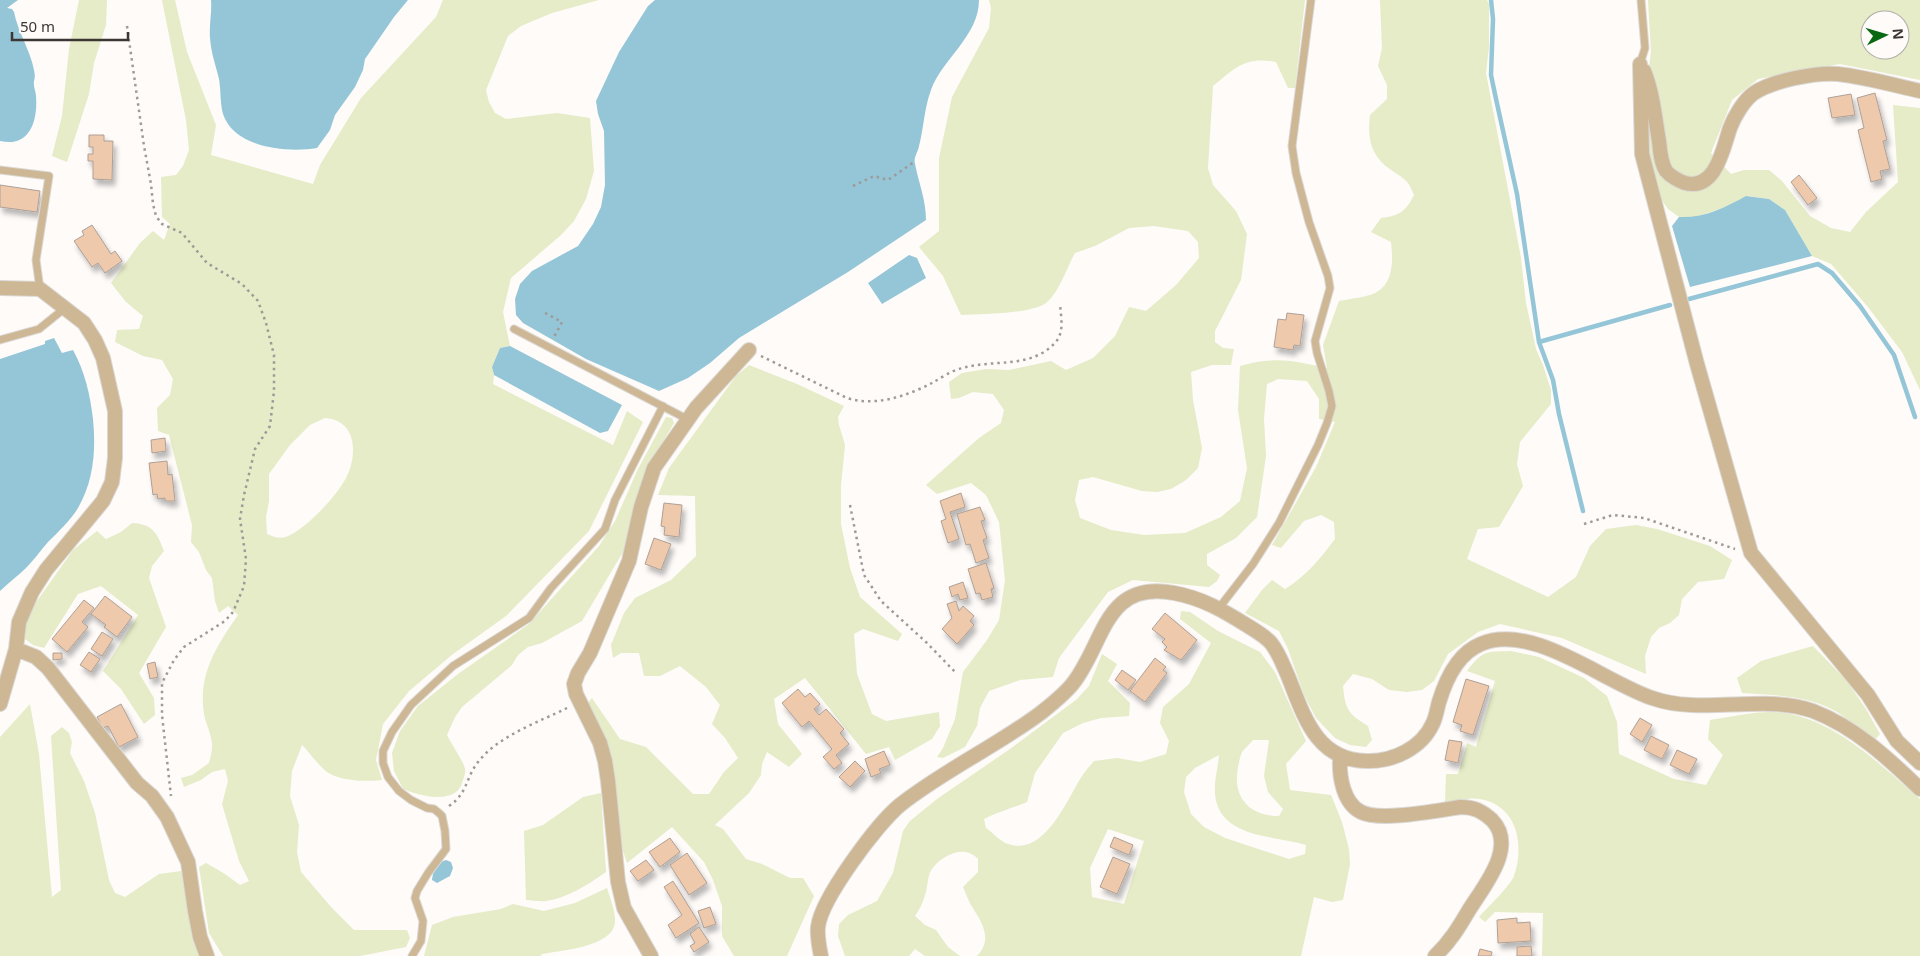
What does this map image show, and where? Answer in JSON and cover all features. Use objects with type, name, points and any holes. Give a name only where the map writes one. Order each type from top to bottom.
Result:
[{"type":"street","points":[[1640,64],[1649,84],[1661,156],[1666,172],[1687,184],[1699,183],[1711,176],[1718,164],[1731,125],[1742,106],[1752,94],[1777,82],[1836,74],[1920,91]]},
{"type":"street","points":[[1640,64],[1642,154],[1697,364],[1751,554],[1868,695],[1897,741],[1920,763]]},
{"type":"street","points":[[0,288],[40,289],[84,323],[96,340],[103,358],[115,411],[115,458],[112,482],[103,501],[46,570],[32,592],[19,622],[16,648],[0,704]]},
{"type":"street","points":[[651,956],[624,908],[618,882],[605,761],[600,743],[574,684],[629,561],[641,507],[654,468],[687,419],[749,350]]},
{"type":"street","points":[[821,956],[818,924],[822,914],[842,876],[879,827],[899,806],[1044,711],[1075,680],[1111,616],[1124,600],[1142,592],[1156,590],[1177,593],[1201,600],[1219,608],[1271,643],[1280,657],[1304,717],[1318,740],[1340,758],[1364,761],[1384,760],[1403,754],[1422,740],[1433,724],[1440,697],[1451,672],[1463,656],[1475,646],[1502,638],[1521,640],[1551,649],[1648,697],[1668,703],[1692,706],[1765,704],[1801,707],[1816,712],[1836,722],[1868,743],[1889,759],[1920,789]]},
{"type":"street","points":[[16,648],[36,657],[48,668],[137,783],[152,796],[168,816],[188,862],[195,911],[206,956]]},
{"type":"street","points":[[1340,758],[1339,775],[1347,795],[1354,808],[1363,814],[1379,816],[1474,807],[1487,815],[1499,832],[1500,854],[1494,872],[1460,927],[1435,956]]},
{"type":"lane","points":[[1219,608],[1253,564],[1279,523],[1318,445],[1332,406],[1330,391],[1317,353],[1316,341],[1330,288],[1328,276],[1309,222],[1296,173],[1292,146],[1311,0]]},
{"type":"lane","points":[[1640,64],[1645,48],[1641,0]]},
{"type":"lane","points":[[0,170],[49,176],[36,260],[40,289]]},
{"type":"lane","points":[[0,340],[39,329],[65,308]]},
{"type":"lane","points":[[514,329],[687,419]]},
{"type":"lane","points":[[412,956],[421,941],[423,922],[415,898],[428,873],[446,849],[445,831],[439,813],[434,809],[427,808],[411,800],[399,791],[388,777],[383,763],[383,751],[392,732],[411,705],[452,666],[529,618],[551,588],[605,530],[615,500],[663,406]]},
{"type":"path","points":[[126,26],[156,216],[162,224],[182,233],[207,263],[242,284],[258,302],[274,355],[274,391],[270,426],[255,448],[242,503],[240,519],[246,559],[244,586],[233,612],[224,621],[184,647],[174,660],[162,683],[162,715],[171,802],[168,816]]},
{"type":"path","points":[[853,186],[874,176],[888,180],[914,162]]},
{"type":"path","points":[[749,350],[810,382],[847,398],[860,402],[889,399],[925,386],[962,368],[1018,362],[1034,356],[1055,343],[1062,331],[1060,304]]},
{"type":"path","points":[[544,313],[562,322],[553,340]]},
{"type":"path","points":[[850,505],[864,575],[881,601],[927,643],[956,673]]},
{"type":"path","points":[[1584,524],[1613,515],[1644,518],[1751,554]]},
{"type":"path","points":[[439,813],[458,800],[479,761],[499,742],[580,701]]},
{"type":"green space","points":[[79,0],[107,0],[106,25],[94,63],[89,94],[67,162],[52,156],[62,116],[69,49]]},
{"type":"green space","points":[[162,0],[175,0],[187,52],[216,125],[211,155],[313,184],[320,165],[361,98],[436,17],[443,0],[599,0],[552,13],[521,26],[508,36],[486,90],[489,102],[495,113],[506,119],[557,113],[590,118],[594,171],[586,199],[574,221],[561,235],[511,278],[503,312],[510,346],[500,348],[492,367],[494,375],[493,384],[613,445],[627,411],[643,422],[589,531],[506,616],[453,654],[409,691],[383,724],[376,760],[382,780],[354,780],[332,775],[302,745],[292,771],[290,796],[299,825],[297,852],[301,872],[354,930],[407,930],[410,938],[406,947],[360,956],[223,956],[209,933],[199,867],[206,863],[240,885],[249,881],[239,861],[222,804],[228,781],[225,769],[212,772],[201,780],[184,787],[181,778],[192,775],[209,763],[212,744],[204,714],[203,700],[206,674],[216,650],[238,615],[228,606],[219,613],[215,601],[212,578],[206,570],[199,552],[191,542],[192,525],[169,435],[158,431],[157,408],[170,395],[173,379],[162,360],[143,356],[115,342],[117,330],[139,329],[143,316],[126,302],[111,283],[140,243],[153,231],[164,240],[170,224],[162,217],[161,177],[176,175],[183,166],[189,150],[186,120]],"holes":[[[325,418],[336,420],[349,432],[352,440],[352,459],[346,478],[328,503],[294,533],[283,538],[267,534],[266,517],[269,501],[269,474],[290,445],[310,425]]]},
{"type":"green space","points":[[989,0],[1305,0],[1295,88],[1288,88],[1276,62],[1265,61],[1248,62],[1241,65],[1213,86],[1208,168],[1213,185],[1236,211],[1247,234],[1241,280],[1215,331],[1215,342],[1223,348],[1234,349],[1231,365],[1212,365],[1191,372],[1193,400],[1202,448],[1198,468],[1186,480],[1171,489],[1157,492],[1142,491],[1093,477],[1079,480],[1075,500],[1080,518],[1111,530],[1144,535],[1185,533],[1221,517],[1240,501],[1247,468],[1238,410],[1240,366],[1274,360],[1327,368],[1323,345],[1339,301],[1373,294],[1383,288],[1387,282],[1392,263],[1391,242],[1371,232],[1381,218],[1402,212],[1414,195],[1405,180],[1384,165],[1379,159],[1370,139],[1370,115],[1387,99],[1387,85],[1378,66],[1382,48],[1380,0],[1487,0],[1489,4],[1489,47],[1486,73],[1521,258],[1526,303],[1536,349],[1551,390],[1551,404],[1520,442],[1517,464],[1523,486],[1499,527],[1478,529],[1467,559],[1548,597],[1576,577],[1590,546],[1606,529],[1636,525],[1657,529],[1710,546],[1732,560],[1724,579],[1698,582],[1682,599],[1679,615],[1670,623],[1659,628],[1651,637],[1645,656],[1646,674],[1562,638],[1500,624],[1478,632],[1448,654],[1434,681],[1422,690],[1407,692],[1389,690],[1372,679],[1353,674],[1343,686],[1345,700],[1352,714],[1368,726],[1372,740],[1366,747],[1350,745],[1335,738],[1316,718],[1304,695],[1288,649],[1279,631],[1245,613],[1272,580],[1285,589],[1300,579],[1335,539],[1334,522],[1321,515],[1304,521],[1281,548],[1272,545],[1316,467],[1335,422],[1319,419],[1319,399],[1307,381],[1278,379],[1267,384],[1264,419],[1266,456],[1257,517],[1236,538],[1207,554],[1207,565],[1220,575],[1217,581],[1209,587],[1133,580],[1108,592],[1059,658],[1053,677],[1020,680],[989,691],[980,708],[977,726],[965,747],[943,758],[937,757],[943,748],[955,719],[963,672],[987,640],[999,620],[1005,580],[999,522],[986,495],[971,483],[937,494],[926,485],[979,438],[1001,423],[1004,410],[993,394],[973,392],[951,399],[949,382],[962,373],[986,369],[1009,370],[1051,361],[1066,370],[1093,358],[1115,336],[1129,307],[1146,311],[1176,285],[1199,258],[1198,242],[1188,231],[1154,226],[1129,228],[1095,246],[1075,253],[1051,299],[1039,307],[993,314],[961,315],[943,276],[919,247],[939,231],[939,158],[952,97],[989,28],[991,8]]},
{"type":"green space","points":[[1648,0],[1920,0],[1920,80],[1840,64],[1758,79],[1732,100],[1711,153],[1731,174],[1744,170],[1769,170],[1782,181],[1810,216],[1831,228],[1850,232],[1866,212],[1898,182],[1893,105],[1920,108],[1920,390],[1902,352],[1868,307],[1831,264],[1812,256],[1785,210],[1769,199],[1747,196],[1726,207],[1696,217],[1679,217],[1668,209],[1657,194],[1648,156],[1644,105],[1651,52]]},
{"type":"green space","points":[[749,365],[797,384],[844,406],[838,417],[845,445],[841,485],[841,524],[850,568],[860,597],[902,634],[898,641],[863,629],[854,634],[857,674],[872,714],[886,721],[939,712],[940,726],[932,739],[895,760],[889,747],[866,754],[805,678],[774,699],[778,724],[802,754],[789,767],[767,752],[762,764],[761,775],[749,793],[715,825],[723,829],[746,859],[762,864],[790,878],[803,878],[814,896],[787,956],[734,956],[722,936],[722,906],[713,880],[704,862],[672,827],[627,863],[623,851],[610,755],[587,704],[592,698],[620,739],[646,747],[693,794],[709,794],[724,772],[738,758],[725,738],[712,724],[720,705],[706,687],[680,666],[660,676],[644,676],[639,653],[621,653],[613,658],[611,645],[624,613],[635,598],[671,580],[696,556],[695,496],[658,495],[669,468],[736,376]]},
{"type":"green space","points":[[666,417],[672,418],[674,423],[652,460],[638,491],[623,552],[582,621],[542,643],[528,647],[518,655],[512,665],[462,707],[447,735],[465,769],[460,788],[454,793],[437,797],[403,789],[394,771],[392,753],[400,731],[418,706],[458,674],[529,624],[599,546],[615,521],[638,469]]},
{"type":"green space","points":[[132,523],[145,525],[150,528],[156,534],[164,551],[152,566],[149,578],[166,627],[139,673],[154,698],[155,715],[144,724],[121,689],[103,671],[138,615],[101,586],[78,594],[44,648],[33,645],[25,639],[26,621],[37,601],[73,550],[97,531],[106,539],[121,532]]},
{"type":"green space","points":[[1181,611],[1190,612],[1218,631],[1260,652],[1275,672],[1306,741],[1286,764],[1290,790],[1331,795],[1342,822],[1349,849],[1350,864],[1343,900],[1332,902],[1314,897],[1301,956],[977,956],[985,943],[984,930],[963,887],[978,872],[978,859],[967,852],[960,852],[942,859],[932,869],[923,901],[915,916],[925,925],[936,930],[948,947],[960,956],[925,956],[915,949],[909,956],[845,956],[838,936],[839,924],[848,915],[877,901],[893,873],[903,831],[910,821],[937,799],[1010,749],[1076,700],[1089,686],[1102,654],[1117,664],[1108,681],[1130,703],[1129,716],[1101,718],[1083,723],[1063,733],[1035,773],[1027,802],[984,819],[986,828],[1008,844],[1021,846],[1033,842],[1053,824],[1083,774],[1094,761],[1117,758],[1140,762],[1166,754],[1169,741],[1160,723],[1163,707],[1189,684],[1211,643],[1180,619]],"holes":[[[1253,740],[1269,740],[1264,776],[1268,792],[1283,809],[1279,816],[1259,813],[1245,803],[1240,796],[1237,778],[1238,767],[1242,752]],[[1219,755],[1215,794],[1219,809],[1227,820],[1250,833],[1306,845],[1305,854],[1289,859],[1225,838],[1204,827],[1191,814],[1184,792],[1186,777],[1195,768]],[[1108,829],[1144,841],[1124,904],[1092,897],[1090,868]]]},
{"type":"green space","points":[[1813,646],[1847,681],[1866,709],[1880,734],[1874,741],[1842,715],[1816,703],[1791,697],[1742,693],[1737,678],[1761,661]]},
{"type":"green space","points":[[1511,651],[1539,657],[1584,678],[1607,696],[1617,722],[1619,754],[1674,779],[1706,785],[1723,755],[1708,739],[1710,720],[1756,713],[1771,712],[1813,721],[1833,731],[1870,756],[1920,799],[1920,956],[1542,956],[1543,913],[1495,912],[1485,922],[1479,917],[1514,876],[1519,852],[1515,828],[1510,818],[1493,803],[1480,799],[1445,802],[1446,774],[1458,774],[1467,743],[1476,747],[1495,681],[1467,671],[1477,659],[1485,654]]},
{"type":"green space","points":[[30,704],[39,754],[52,897],[61,890],[51,736],[62,727],[69,733],[72,742],[70,753],[84,781],[95,813],[109,880],[115,893],[125,897],[159,874],[181,871],[192,939],[200,956],[0,956],[0,737]]},
{"type":"green space","points":[[601,793],[606,872],[585,886],[562,897],[544,901],[526,900],[524,831],[543,825],[583,797]]},
{"type":"green space","points":[[607,888],[615,925],[608,935],[591,944],[570,950],[542,954],[541,956],[424,956],[432,925],[453,917],[501,909],[513,904],[544,911],[575,903]]},
{"type":"water","points":[[0,0],[18,0],[7,8],[12,9],[14,12],[35,75],[36,105],[33,123],[25,136],[10,142],[0,141]]},
{"type":"water","points":[[211,0],[408,0],[365,59],[363,70],[355,87],[335,115],[330,130],[317,148],[291,150],[263,146],[250,141],[238,134],[229,125],[223,114],[219,79],[212,54],[210,33]]},
{"type":"water","points":[[655,0],[979,0],[973,25],[936,79],[927,104],[921,139],[915,157],[924,199],[926,220],[848,272],[739,338],[710,363],[688,378],[659,391],[586,359],[523,323],[516,315],[515,299],[520,284],[532,271],[578,246],[593,224],[601,207],[605,185],[604,131],[596,101],[619,52],[648,6]]},
{"type":"water","points":[[1746,196],[1769,199],[1785,210],[1812,256],[1690,287],[1672,226],[1679,217],[1706,214]]},
{"type":"water","points":[[909,255],[917,258],[926,278],[882,304],[868,283]]},
{"type":"water","points":[[54,338],[62,353],[73,350],[86,383],[94,430],[91,476],[78,508],[64,526],[26,568],[0,591],[0,359],[45,344],[45,341]]},
{"type":"water","points":[[510,346],[622,405],[608,431],[600,433],[494,375],[492,367],[500,348]]},
{"type":"water","points":[[446,860],[451,862],[453,868],[450,876],[437,883],[432,880],[434,871],[437,865]]},
{"type":"building","points":[[1875,93],[1887,140],[1883,141],[1890,169],[1880,171],[1882,179],[1871,182],[1858,130],[1864,128],[1857,98]]},
{"type":"building","points":[[1851,94],[1855,115],[1832,118],[1828,98]]},
{"type":"building","points":[[89,135],[104,135],[104,141],[113,141],[112,180],[93,179],[93,161],[88,161],[88,154],[93,154],[93,147],[89,147]]},
{"type":"building","points":[[1799,175],[1817,198],[1808,205],[1791,182]]},
{"type":"building","points":[[0,185],[40,191],[37,212],[0,207]]},
{"type":"building","points":[[92,225],[111,254],[115,251],[122,261],[105,273],[98,263],[92,267],[74,241],[84,235],[82,231]]},
{"type":"building","points":[[1287,313],[1304,315],[1300,346],[1294,345],[1293,350],[1274,347],[1278,319],[1286,320]]},
{"type":"building","points":[[165,438],[166,451],[152,453],[151,440]]},
{"type":"building","points":[[167,461],[168,475],[172,474],[175,501],[165,501],[165,498],[158,499],[157,494],[153,495],[149,463]]},
{"type":"building","points":[[961,493],[965,507],[950,512],[959,539],[948,543],[941,521],[946,519],[940,501]]},
{"type":"building","points":[[664,503],[682,505],[679,537],[664,535],[665,527],[661,526]]},
{"type":"building","points":[[980,507],[985,520],[981,521],[987,538],[983,540],[989,558],[976,563],[970,544],[966,545],[957,514]]},
{"type":"building","points":[[654,538],[671,544],[661,570],[645,564]]},
{"type":"building","points":[[986,563],[994,588],[991,589],[993,597],[982,600],[980,593],[976,594],[968,569]]},
{"type":"building","points":[[963,582],[968,598],[960,600],[958,594],[952,597],[949,587]]},
{"type":"building","points":[[105,596],[132,617],[117,637],[104,627],[106,625],[91,614]]},
{"type":"building","points":[[84,600],[94,608],[82,622],[88,627],[67,652],[52,639]]},
{"type":"building","points":[[956,601],[959,611],[963,606],[974,616],[970,621],[974,625],[957,644],[942,629],[952,618],[947,604]]},
{"type":"building","points":[[1165,613],[1197,640],[1181,660],[1164,650],[1167,647],[1162,642],[1165,639],[1152,629]]},
{"type":"building","points":[[102,632],[113,639],[102,656],[91,649]]},
{"type":"building","points":[[89,652],[100,659],[91,672],[80,665]]},
{"type":"building","points":[[53,653],[62,653],[62,659],[53,660]]},
{"type":"building","points":[[1155,658],[1166,667],[1163,670],[1167,673],[1145,702],[1130,691]]},
{"type":"building","points":[[155,662],[158,677],[150,679],[147,664]]},
{"type":"building","points":[[1122,670],[1136,680],[1128,690],[1115,680]]},
{"type":"building","points":[[1466,679],[1489,686],[1473,735],[1460,731],[1462,725],[1453,722]]},
{"type":"building","points":[[798,689],[805,697],[810,693],[820,704],[814,709],[819,715],[826,709],[844,729],[840,733],[849,744],[836,755],[842,763],[834,769],[823,757],[832,749],[809,721],[802,727],[782,703]]},
{"type":"building","points":[[121,704],[138,737],[119,747],[108,726],[103,728],[97,717]]},
{"type":"building","points":[[1640,718],[1652,725],[1642,742],[1630,734]]},
{"type":"building","points":[[1651,736],[1669,745],[1662,759],[1644,750]]},
{"type":"building","points":[[1449,740],[1462,742],[1458,763],[1445,760]]},
{"type":"building","points":[[1677,750],[1697,759],[1689,774],[1670,765]]},
{"type":"building","points":[[884,751],[890,765],[879,769],[881,773],[871,777],[865,759]]},
{"type":"building","points":[[855,761],[865,771],[850,787],[839,777]]},
{"type":"building","points":[[1114,837],[1133,845],[1129,855],[1110,847]]},
{"type":"building","points":[[670,838],[680,852],[660,867],[649,852]]},
{"type":"building","points":[[687,853],[707,883],[689,895],[670,865]]},
{"type":"building","points":[[1113,857],[1130,864],[1117,894],[1100,887]]},
{"type":"building","points":[[646,860],[654,870],[638,881],[630,871]]},
{"type":"building","points":[[673,881],[699,923],[676,938],[668,925],[682,915],[664,887]]},
{"type":"building","points":[[710,907],[716,924],[704,928],[698,911]]},
{"type":"building","points":[[1517,918],[1517,923],[1530,922],[1531,941],[1498,943],[1497,920]]},
{"type":"building","points":[[699,927],[709,942],[694,952],[690,946],[695,943],[690,934]]},
{"type":"building","points":[[1531,946],[1532,956],[1517,956],[1517,947]]},
{"type":"building","points":[[1480,949],[1492,952],[1491,956],[1478,956]]},
{"type":"waterway","points":[[1491,0],[1493,19],[1491,75],[1517,194],[1539,342],[1553,380],[1559,414],[1583,511]]},
{"type":"waterway","points":[[1689,299],[1818,264],[1832,273],[1860,306],[1894,355],[1915,417]]},
{"type":"waterway","points":[[1539,342],[1670,305]]}]
